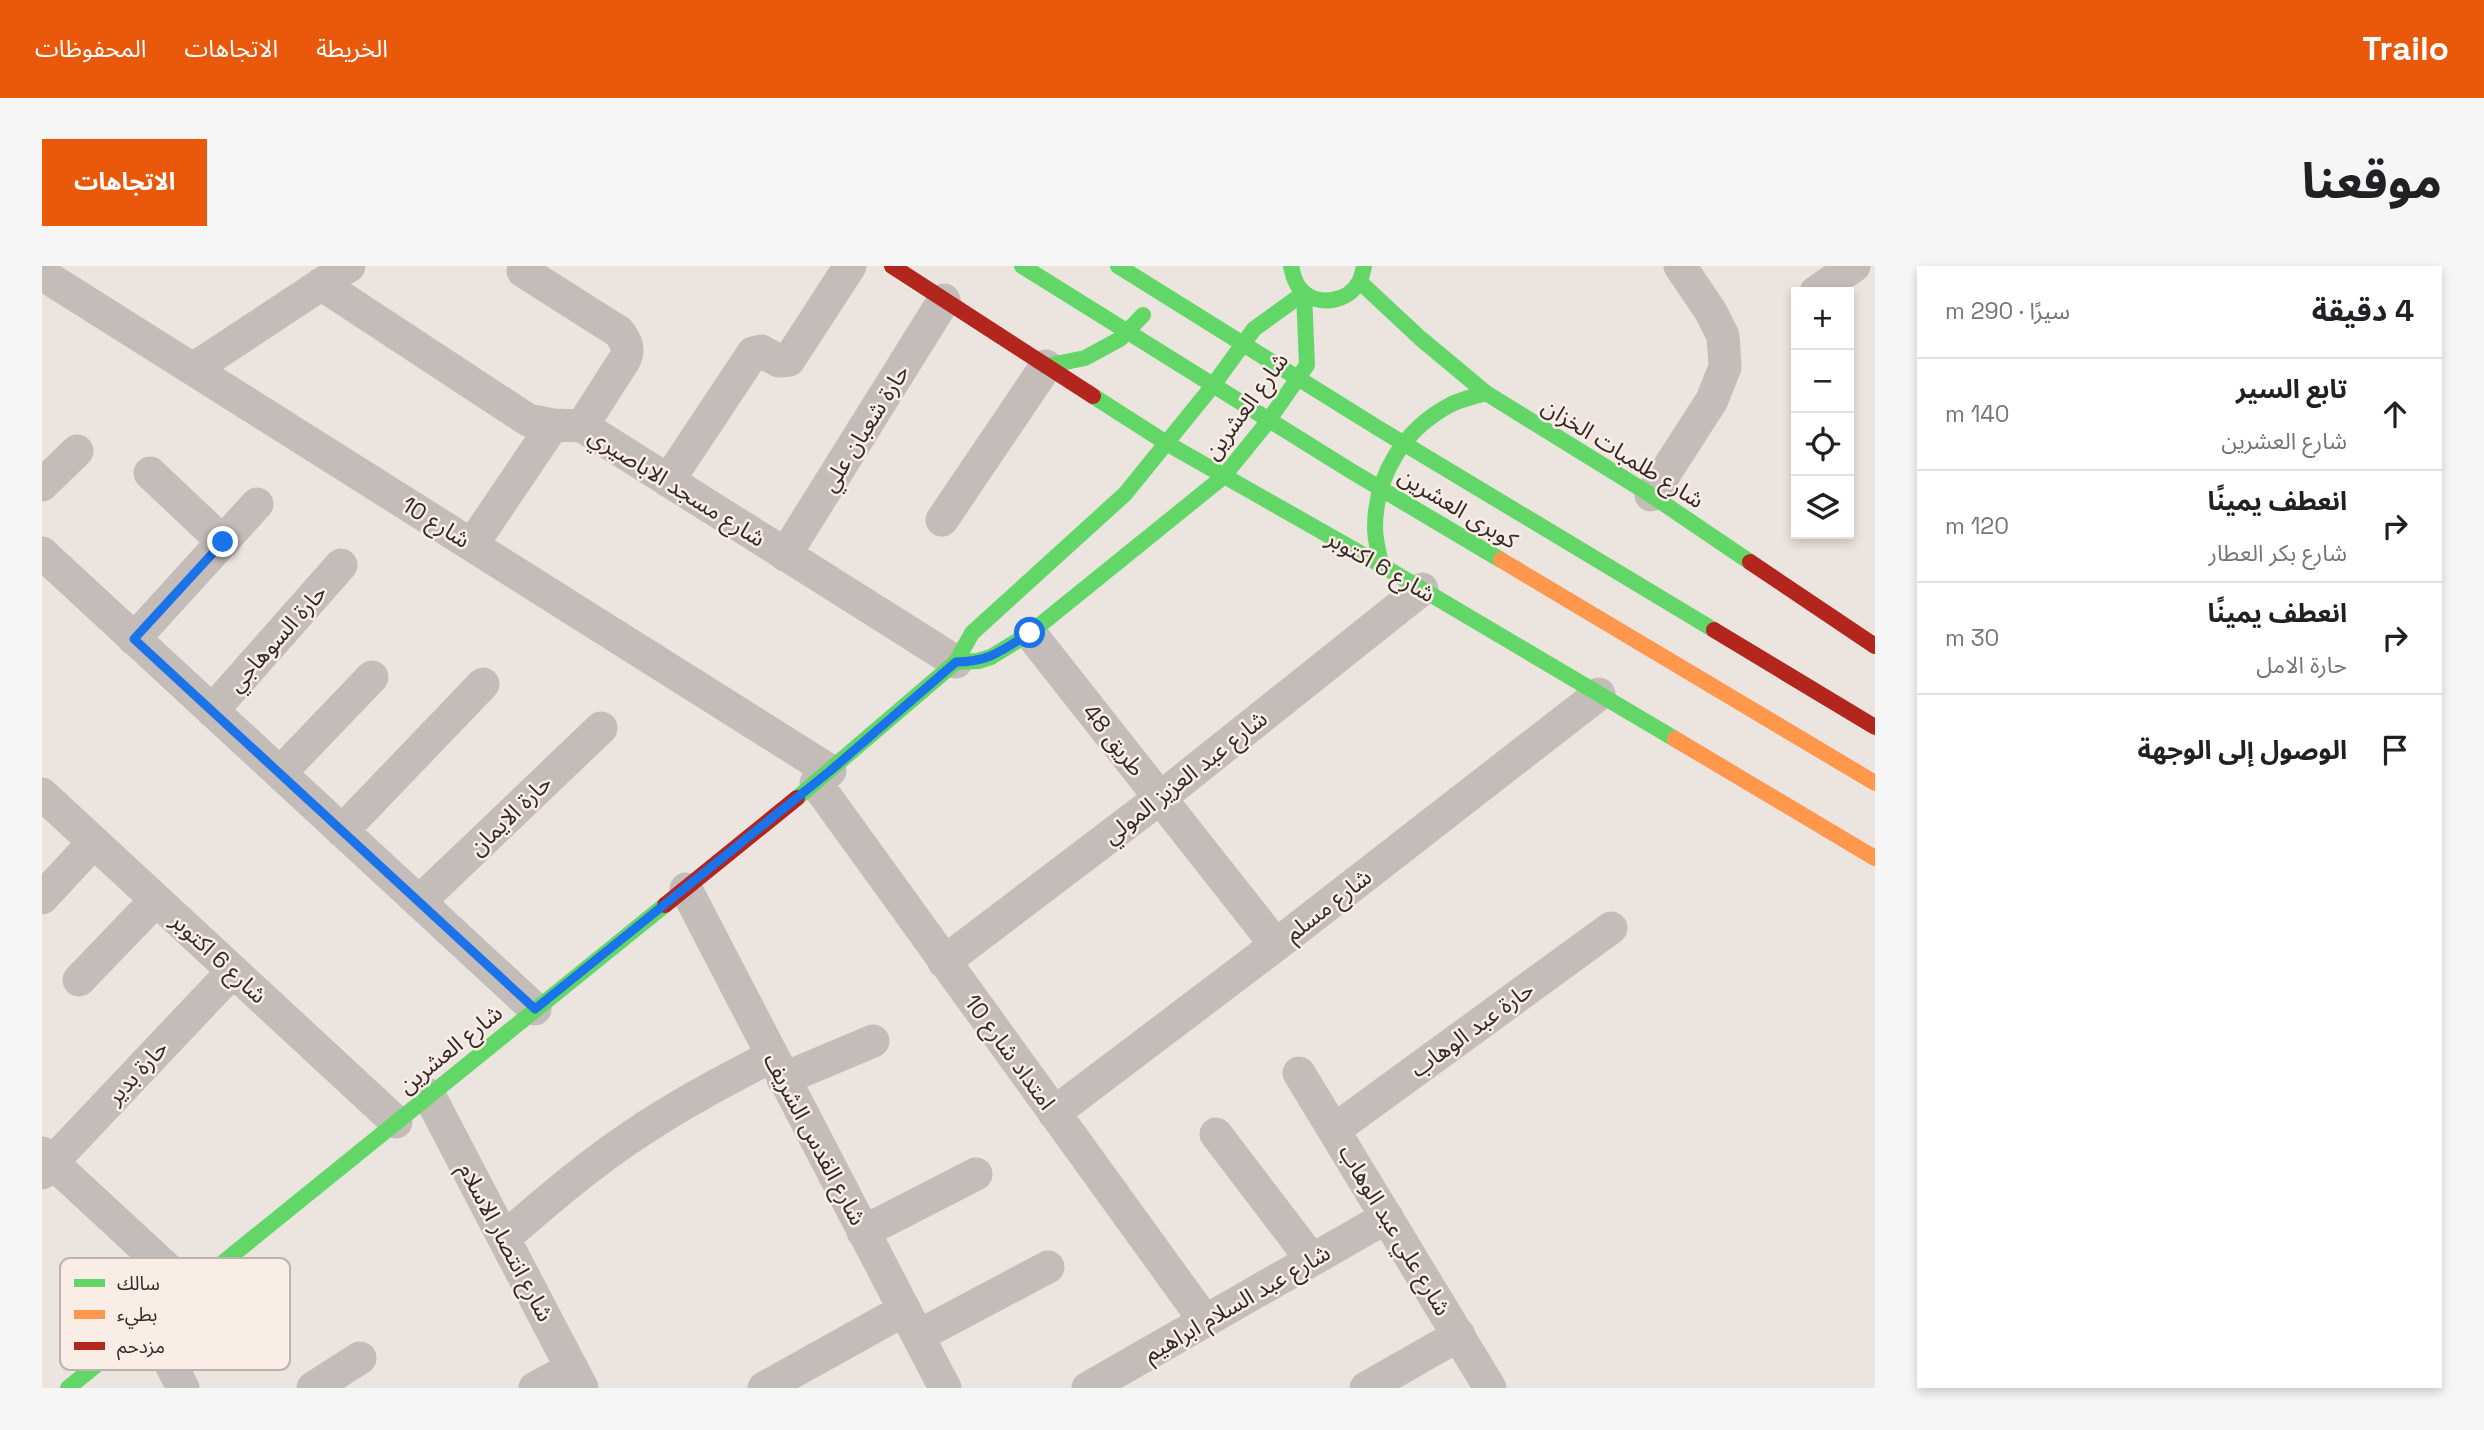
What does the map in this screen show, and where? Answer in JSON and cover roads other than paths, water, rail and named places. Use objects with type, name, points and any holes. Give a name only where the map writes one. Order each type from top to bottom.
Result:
[{"type":"main road","name":"شارع 6 اكتوبر","points":[[892,266],[1168,444],[1422,589],[1875,858]]},
{"type":"main road","name":"كوبرى العشرين","points":[[1022,266],[1352,471],[1875,783]]},
{"type":"main road","name":"كوبرى العشرين","points":[[1118,266],[1367,421],[1875,727]]},
{"type":"main road","points":[[1292,266],[1296,283],[1304,293],[1328,302],[1352,293],[1360,282],[1364,266]]},
{"type":"main road","points":[[1046,366],[1085,358],[1120,339],[1148,310],[1166,274]]},
{"type":"main road","name":"شارع طلمبات الخزان","points":[[1360,282],[1420,338],[1486,393],[1651,495],[1875,646]]},
{"type":"main road","name":"شارع العشرين","points":[[227,1258],[823,777],[956,662],[972,633],[1125,494],[1168,444],[1254,329],[1304,293]]},
{"type":"main road","name":"شارع العشرين","points":[[956,662],[978,662],[991,657],[1030,633],[1223,477],[1266,424],[1307,365],[1304,293]]},
{"type":"main road","points":[[1381,565],[1375,527],[1379,490],[1395,455],[1419,426],[1450,405],[1486,393]]},
{"type":"main road","name":"شارع العشرين","points":[[68,1388],[90,1370]]},
{"type":"street","points":[[193,369],[349,266]]},
{"type":"street","points":[[668,481],[751,356],[761,351],[779,361],[789,360],[850,266]]},
{"type":"street","points":[[1651,495],[1712,400],[1726,367],[1723,336],[1711,312],[1680,266]]},
{"type":"street","points":[[1823,287],[1854,266]]},
{"type":"street","points":[[472,545],[628,352],[627,343],[619,332],[521,268]]},
{"type":"street","name":"شارع 10","points":[[42,274],[472,545],[823,777]]},
{"type":"street","name":"شارع مسجد الاباصيري","points":[[321,284],[527,420],[567,426],[668,481],[956,662]]},
{"type":"street","name":"حارة شعبان علي","points":[[785,555],[944,300]]},
{"type":"street","points":[[942,520],[1046,366]]},
{"type":"street","points":[[42,485],[77,451]]},
{"type":"street","points":[[149,473],[223,542]]},
{"type":"street","points":[[134,639],[257,504]]},
{"type":"street","points":[[42,553],[535,1009]]},
{"type":"street","name":"حارة السوهاجي","points":[[212,711],[341,565]]},
{"type":"street","name":"شارع عبد العزيز المولي","points":[[944,961],[1160,798],[1422,589]]},
{"type":"street","name":"طريق 48","points":[[1030,633],[1276,945]]},
{"type":"street","points":[[280,773],[372,677]]},
{"type":"street","points":[[342,831],[483,684]]},
{"type":"street","name":"شارع مسلم","points":[[1054,1113],[1276,945],[1599,694]]},
{"type":"street","name":"حارة الايمان","points":[[419,902],[601,728]]},
{"type":"street","name":"امتداد شارع 10","points":[[823,777],[944,961],[1205,1321]]},
{"type":"street","name":"شارع 6 اكتوبر","points":[[42,794],[396,1122]]},
{"type":"street","points":[[42,898],[94,842]]},
{"type":"street","name":"شارع القدس الشريف","points":[[686,889],[945,1388]]},
{"type":"street","points":[[79,980],[156,900]]},
{"type":"street","name":"حارة عبد الوهاب","points":[[1334,1130],[1611,928]]},
{"type":"street","name":"حارة بدير","points":[[45,1163],[233,971]]},
{"type":"street","points":[[504,1238],[565,1185],[631,1137],[700,1094],[778,1067],[873,1041]]},
{"type":"street","name":"شارع علي عبد الوهاب","points":[[1299,1073],[1490,1388]]},
{"type":"street","name":"شارع انتصار الاسلام","points":[[429,1095],[577,1378]]},
{"type":"street","points":[[1216,1135],[1312,1260]]},
{"type":"street","points":[[45,1163],[154,1258]]},
{"type":"street","points":[[863,1231],[976,1174]]},
{"type":"street","name":"شارع عبد السلام ابراهيم","points":[[1088,1388],[1387,1217]]},
{"type":"street","points":[[765,1388],[911,1323],[1048,1267]]},
{"type":"street","points":[[1366,1388],[1459,1335]]},
{"type":"street","points":[[313,1388],[360,1357]]},
{"type":"street","points":[[174,1370],[183,1388]]},
{"type":"street","points":[[535,1388],[577,1378]]}]
